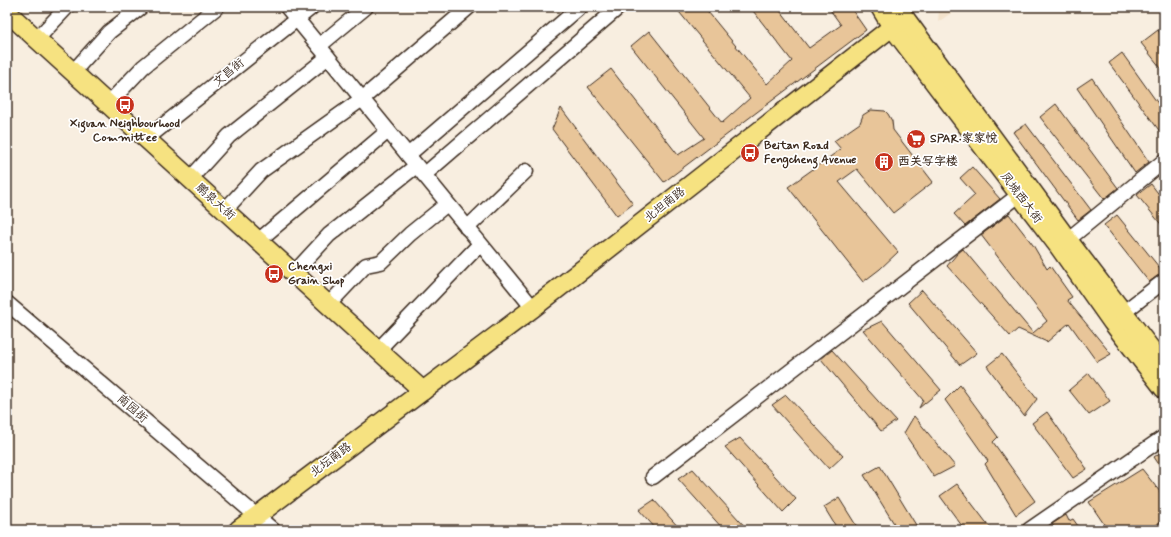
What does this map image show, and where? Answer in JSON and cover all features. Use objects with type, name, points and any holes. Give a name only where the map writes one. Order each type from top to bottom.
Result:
[{"type":"main road","name":"凤城西大街","points":[[880,7],[898,17],[1117,318],[1163,386]]},
{"type":"main road","name":"鹏泉大街","points":[[7,12],[423,390]]},
{"type":"main road","name":"凤城西大街","points":[[898,17],[1019,196],[1063,244]]},
{"type":"main road","name":"北坦南路","points":[[423,390],[532,308],[898,17]]},
{"type":"main road","name":"凤城西大街","points":[[1117,318],[1164,366]]},
{"type":"main road","name":"北坛南路","points":[[238,530],[423,390]]},
{"type":"street","points":[[37,39],[67,7]]},
{"type":"street","points":[[73,72],[109,32],[141,7]]},
{"type":"street","points":[[108,104],[143,67],[217,7]]},
{"type":"street","points":[[287,7],[532,308]]},
{"type":"street","name":"文昌街","points":[[146,139],[312,7]]},
{"type":"street","points":[[318,46],[366,7]]},
{"type":"street","points":[[224,210],[261,171],[362,99],[469,7]]},
{"type":"street","points":[[416,165],[580,7]]},
{"type":"street","points":[[294,273],[329,235],[416,165],[619,7]]},
{"type":"street","points":[[190,179],[229,136],[328,57]]},
{"type":"street","points":[[258,241],[388,131]]},
{"type":"street","points":[[1063,244],[1164,161]]},
{"type":"street","points":[[467,228],[526,171]]},
{"type":"street","points":[[653,477],[1019,196]]},
{"type":"street","points":[[328,305],[366,265],[381,262],[410,234],[447,204]]},
{"type":"street","points":[[378,350],[480,244]]},
{"type":"street","points":[[1117,318],[1164,281]]},
{"type":"street","name":"南园街","points":[[7,303],[273,530]]},
{"type":"street","points":[[1029,530],[1164,437]]},
{"type":"shaded area","points":[[939,7],[960,7],[938,22]]},
{"type":"building","points":[[675,7],[704,7],[767,84],[792,61],[750,7],[777,7],[809,48],[841,25],[828,7],[850,7],[866,30],[664,182],[588,87],[611,69],[678,155],[704,138],[631,46],[649,31],[722,123],[750,98]]},
{"type":"building","points":[[1158,30],[1164,39],[1164,72],[1141,43]]},
{"type":"building","points":[[1122,53],[1164,112],[1164,137],[1109,63]]},
{"type":"building","points":[[1092,78],[1149,162],[1135,173],[1077,88]]},
{"type":"building","points":[[1056,104],[1118,188],[1104,199],[1040,117]]},
{"type":"building","points":[[561,108],[633,204],[617,216],[552,129]]},
{"type":"building","points":[[871,110],[885,111],[888,114],[892,121],[893,130],[933,182],[893,213],[857,169],[839,182],[898,252],[863,282],[788,187],[841,149],[834,141],[860,123],[863,115]]},
{"type":"building","points":[[1026,124],[1091,210],[1078,220],[1013,132]]},
{"type":"building","points":[[972,167],[1000,199],[965,226],[954,214],[975,195],[960,178]]},
{"type":"building","points":[[1151,184],[1164,201],[1164,228],[1137,195]]},
{"type":"building","points":[[1009,214],[1033,245],[1047,269],[1050,266],[1072,297],[1067,300],[1111,354],[1097,362],[1069,323],[1047,342],[1018,329],[1010,336],[947,266],[963,249],[1033,333],[1047,321],[981,235]]},
{"type":"building","points":[[1117,215],[1163,272],[1149,282],[1104,225]]},
{"type":"building","points":[[922,290],[977,353],[960,365],[908,303]]},
{"type":"building","points":[[882,321],[941,390],[919,408],[923,400],[863,330]]},
{"type":"building","points":[[832,350],[896,421],[881,431],[821,359]]},
{"type":"building","points":[[1002,354],[1037,399],[1024,416],[987,366]]},
{"type":"building","points":[[1089,373],[1110,401],[1089,415],[1069,390]]},
{"type":"building","points":[[960,385],[998,437],[993,442],[1035,501],[1016,515],[985,464],[988,461],[945,400]]},
{"type":"building","points":[[786,395],[843,456],[829,469],[772,405]]},
{"type":"building","points":[[1047,412],[1087,469],[1073,478],[1032,423]]},
{"type":"building","points":[[914,416],[955,466],[934,477],[904,433]]},
{"type":"building","points":[[740,438],[796,499],[783,512],[725,447]]},
{"type":"building","points":[[1164,450],[1164,472],[1154,457]]},
{"type":"building","points":[[880,466],[919,530],[898,530],[864,475]]},
{"type":"building","points":[[693,469],[748,530],[724,530],[678,479]]},
{"type":"building","points":[[1142,469],[1164,497],[1164,520],[1148,530],[1108,530],[1089,502]]},
{"type":"building","points":[[957,484],[992,530],[965,530],[940,496]]},
{"type":"building","points":[[839,498],[859,530],[838,530],[824,507]]},
{"type":"building","points":[[654,500],[681,530],[657,530],[639,510]]},
{"type":"building","points":[[1066,515],[1069,521],[1073,519],[1078,526],[1073,530],[1056,530],[1052,524]]},
{"type":"place","name":"Xiguan Neighbourhood Committee","points":[[125,105]]},
{"type":"place","name":"SPAR·家家悦","points":[[916,139]]},
{"type":"place","name":"Beitan Road Fengcheng Avenue","points":[[750,153]]},
{"type":"place","name":"西关写字楼","points":[[884,162]]},
{"type":"place","name":"Chengxi Grain Shop","points":[[274,274]]}]
